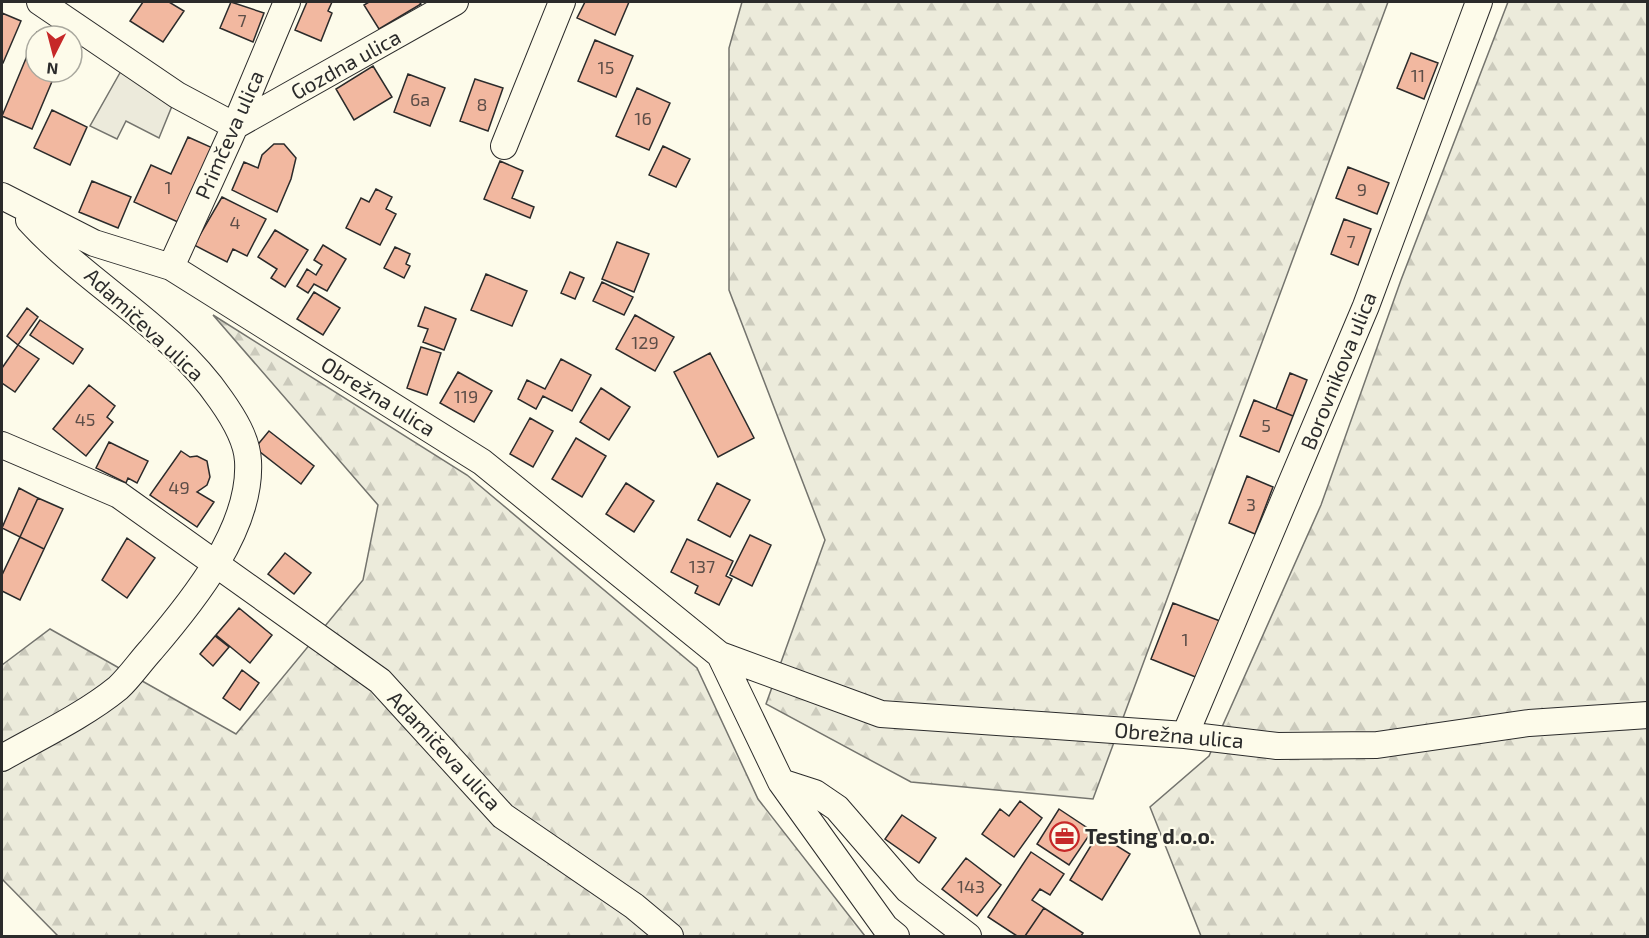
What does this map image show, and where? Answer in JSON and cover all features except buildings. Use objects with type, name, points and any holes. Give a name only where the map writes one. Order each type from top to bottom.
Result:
[{"type":"street","name":"Primčeva ulica","points":[[171,267],[235,126],[286,2]]},
{"type":"street","name":"Gozdna ulica","points":[[235,126],[428,11],[455,2]]},
{"type":"street","points":[[504,146],[562,2]]},
{"type":"street","name":"Borovnikova ulica","points":[[1185,735],[1366,306],[1479,2]]},
{"type":"street","points":[[44,3],[177,95],[235,126]]},
{"type":"street","name":"Obrežna ulica","points":[[8,200],[94,243],[171,267],[482,462],[720,655],[881,714],[1185,735],[1276,746],[1377,745],[1517,724],[1647,716]]},
{"type":"street","name":"Adamičeva ulica","points":[[2,758],[54,730],[118,687],[170,627],[216,566],[246,497],[248,458],[239,429],[220,398],[177,350],[40,232],[8,200]]},
{"type":"street","name":"Adamičeva ulica","points":[[2,445],[119,495],[380,681],[503,816],[634,906],[670,936]]},
{"type":"street","name":"Obrežna ulica","points":[[720,655],[782,782],[885,927],[896,936]]},
{"type":"street","points":[[782,782],[815,793],[837,808],[908,890],[968,936]]},
{"type":"green space","points":[[742,2],[1388,2],[1093,799],[911,782],[766,704],[825,540],[729,290],[729,48]]},
{"type":"green space","points":[[1508,2],[1647,2],[1647,936],[1201,936],[1150,807],[1209,756],[1321,505],[1401,280]]},
{"type":"green space","points":[[213,315],[467,475],[697,668],[758,799],[865,936],[58,936],[2,879],[2,665],[50,629],[236,734],[363,580],[378,505]]},
{"type":"shaded area","points":[[121,71],[172,106],[159,138],[126,121],[117,139],[90,126]]},
{"type":"place","name":"Testing d.o.o.","points":[[1064,837]]}]
